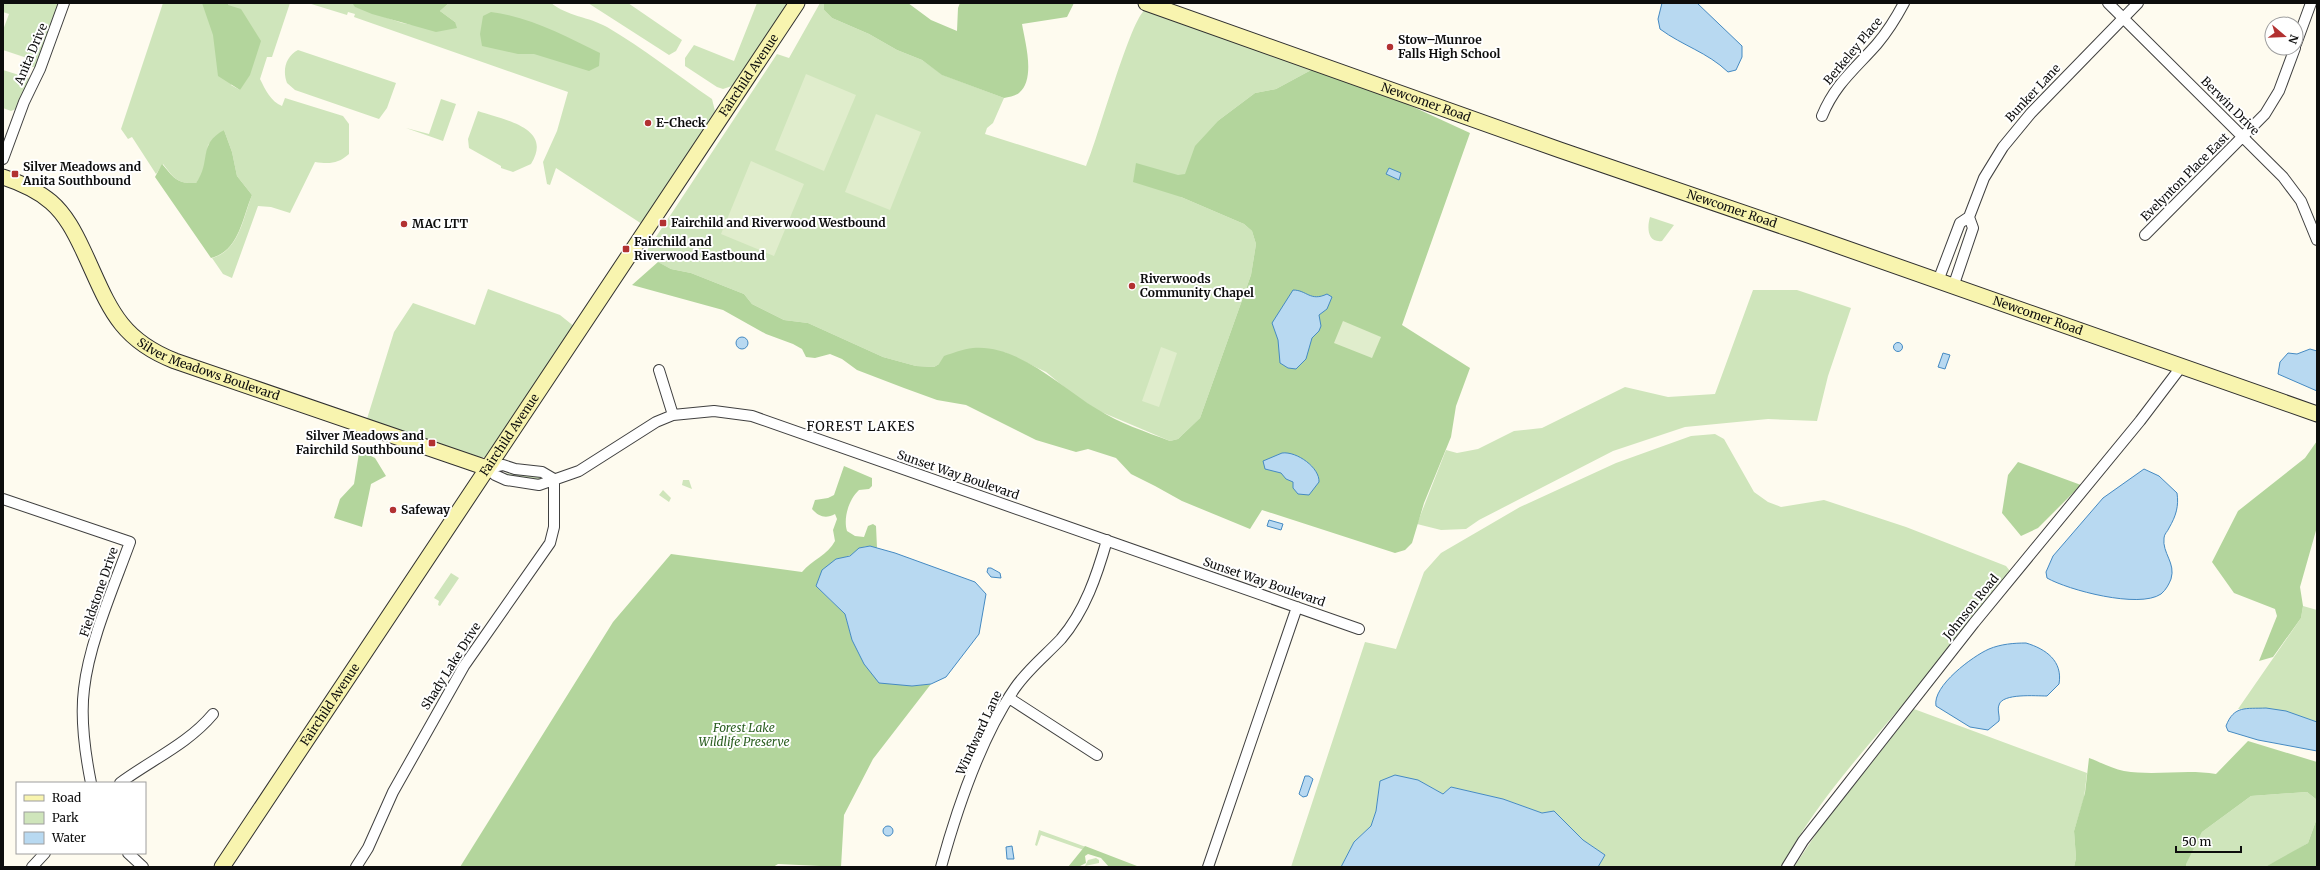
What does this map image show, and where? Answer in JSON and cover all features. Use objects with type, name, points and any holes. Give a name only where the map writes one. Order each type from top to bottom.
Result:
[{"type":"street","name":"Anita Drive","points":[[3,159],[24,102],[40,69],[64,3]]},
{"type":"street","name":"Fairchild Avenue","points":[[222,867],[797,3]]},
{"type":"street","name":"Newcomer Road","points":[[1146,3],[1532,140],[1938,281],[2181,368],[2317,414]]},
{"type":"street","name":"Berkeley Place","points":[[1822,116],[1841,81],[1878,43],[1891,27],[1904,3]]},
{"type":"street","name":"Berwin Drive","points":[[2108,3],[2293,189],[2308,214],[2317,240]]},
{"type":"street","name":"Bunker Lane","points":[[1938,281],[1960,223],[1969,217],[1990,167],[2016,129],[2138,3]]},
{"type":"street","points":[[2304,21],[2310,3]]},
{"type":"street","name":"Evelynton Place East","points":[[2145,235],[2242,137],[2272,104],[2291,56]]},
{"type":"street","name":"Silver Meadows Boulevard","points":[[3,177],[35,190],[60,211],[73,230],[107,301],[121,325],[136,340],[148,349],[175,361],[487,468]]},
{"type":"street","name":"Bunker Lane","points":[[1954,287],[1973,228],[1969,217]]},
{"type":"street","name":"Johnson Road","points":[[1787,867],[1807,836],[1974,623],[2140,421],[2181,368]]},
{"type":"street","points":[[658,370],[673,415]]},
{"type":"street","name":"Sunset Way Boulevard","points":[[554,479],[579,471],[656,422],[673,415],[714,411],[752,416],[1359,629]]},
{"type":"street","points":[[487,468],[503,465],[515,470],[542,472],[554,479]]},
{"type":"street","name":"Shady Lake Drive","points":[[356,867],[368,848],[393,792],[464,666],[550,543],[554,527],[554,479]]},
{"type":"street","name":"Fieldstone Drive","points":[[3,499],[130,542],[98,633],[84,690],[84,739],[91,782]]},
{"type":"street","name":"Windward Lane","points":[[941,867],[960,807],[985,745],[1009,698],[1030,669],[1061,638],[1079,613],[1093,583],[1107,540]]},
{"type":"street","points":[[1208,867],[1297,607]]},
{"type":"street","points":[[1009,698],[1098,755]]},
{"type":"street","points":[[121,782],[161,755],[185,741],[213,714]]},
{"type":"street","points":[[32,867],[44,854]]},
{"type":"street","points":[[129,854],[143,867]]},
{"type":"green space","points":[[3,3],[59,3],[37,67],[31,67],[33,60],[3,50],[3,30],[9,14],[3,12]]},
{"type":"green space","points":[[163,3],[290,3],[272,57],[267,57],[260,79],[266,91],[275,102],[282,106],[285,98],[343,116],[349,124],[349,154],[341,160],[333,162],[315,162],[290,213],[271,207],[258,206],[232,278],[223,274],[212,258],[221,254],[234,241],[243,223],[252,195],[237,176],[232,152],[224,130],[208,145],[204,172],[196,183],[190,183],[176,179],[163,164],[156,174],[132,137],[128,139],[121,129]],"holes":[[[244,67],[240,90],[231,85]]]},
{"type":"green space","points":[[202,3],[228,3],[228,5],[241,9],[261,41],[250,75],[240,90],[218,76],[213,35]]},
{"type":"green space","points":[[308,3],[352,3],[356,7],[402,23],[419,26],[455,22],[440,11],[449,3],[551,3],[571,14],[607,27],[634,44],[712,99],[715,111],[642,224],[556,168],[550,185],[547,184],[543,162],[557,131],[568,92],[354,17],[355,14],[348,12],[347,15]]},
{"type":"green space","points":[[352,3],[449,3],[440,11],[455,22],[457,28],[436,32],[372,14],[355,7]]},
{"type":"green space","points":[[588,3],[628,3],[682,40],[676,51],[669,55]]},
{"type":"green space","points":[[757,3],[791,3],[732,86],[723,89],[717,87],[685,66],[685,58],[694,45],[734,61]]},
{"type":"green space","points":[[820,3],[824,3],[824,10],[832,18],[869,34],[897,50],[922,60],[943,75],[1004,98],[993,123],[987,128],[985,134],[1086,166],[1123,55],[1140,17],[1146,9],[1313,69],[1276,89],[1255,93],[1219,120],[1181,197],[1244,224],[1252,231],[1256,244],[1251,275],[1200,418],[1178,439],[1170,441],[1099,411],[1074,395],[1046,372],[1004,352],[939,364],[934,367],[916,366],[883,357],[808,323],[784,320],[752,304],[744,294],[691,273],[671,269],[644,255],[777,54],[789,58]]},
{"type":"green space","points":[[824,3],[908,3],[931,20],[957,31],[958,8],[960,3],[1074,3],[1067,17],[1022,24],[1028,60],[1027,79],[1024,87],[1019,93],[1014,96],[1004,98],[942,75],[922,60],[897,50],[869,34],[832,18],[824,10]]},
{"type":"green space","points":[[491,12],[520,18],[560,34],[600,53],[599,66],[589,71],[534,54],[518,54],[482,46],[480,34],[483,16]]},
{"type":"green space","points":[[298,50],[396,83],[387,108],[379,119],[295,90],[287,83],[285,68],[288,60]]},
{"type":"green space","points":[[1313,69],[1396,99],[1470,133],[1402,325],[1470,368],[1456,406],[1451,437],[1424,503],[1412,543],[1405,550],[1395,553],[1262,510],[1250,529],[1182,501],[1131,474],[1116,458],[1088,449],[1076,452],[1036,440],[966,405],[937,400],[904,388],[857,370],[842,359],[830,354],[815,358],[806,357],[802,349],[766,334],[723,310],[632,285],[658,262],[671,269],[691,273],[744,294],[752,304],[784,320],[808,323],[883,357],[916,366],[934,367],[939,364],[944,356],[973,348],[990,349],[1006,353],[1023,360],[1038,369],[1114,419],[1170,441],[1178,439],[1200,418],[1251,275],[1256,244],[1252,231],[1244,224],[1181,197],[1133,182],[1136,163],[1178,175],[1185,174],[1195,146],[1219,120],[1255,93],[1276,89]]},
{"type":"green space","points":[[3,70],[32,79],[16,109],[11,111],[3,108]]},
{"type":"green space","points":[[806,74],[856,95],[824,171],[775,150]]},
{"type":"green space","points":[[441,99],[456,104],[443,141],[406,128],[429,134]]},
{"type":"green space","points":[[478,111],[512,122],[531,133],[536,141],[536,151],[531,164],[513,172],[501,168],[501,166],[469,148],[468,139]]},
{"type":"green space","points":[[876,114],[921,132],[890,210],[845,192]]},
{"type":"green space","points":[[224,130],[232,152],[237,176],[252,195],[242,224],[234,241],[228,249],[211,258],[155,177],[162,164],[176,179],[184,182],[196,183],[201,175],[207,148],[210,142]]},
{"type":"green space","points":[[751,161],[804,184],[774,256],[721,234]]},
{"type":"green space","points":[[1650,217],[1674,225],[1662,241],[1653,240],[1649,234],[1648,225]]},
{"type":"green space","points":[[488,289],[560,315],[575,327],[486,457],[472,458],[366,422],[394,332],[413,303],[475,325]]},
{"type":"green space","points":[[1753,290],[1797,290],[1851,308],[1828,376],[1817,421],[1768,419],[1685,427],[1613,451],[1479,520],[1466,529],[1441,530],[1417,524],[1446,450],[1457,453],[1478,449],[1514,431],[1542,428],[1625,387],[1668,397],[1715,394]]},
{"type":"green space","points":[[1343,321],[1381,337],[1372,358],[1334,343]]},
{"type":"green space","points":[[1161,347],[1177,353],[1159,407],[1142,401]]},
{"type":"green space","points":[[1715,434],[1724,439],[1754,492],[1768,502],[1781,507],[1824,500],[1906,527],[2006,566],[2010,571],[2001,587],[1987,605],[1842,777],[1799,836],[1781,867],[1598,867],[1605,855],[1583,840],[1554,811],[1542,813],[1503,799],[1451,787],[1443,794],[1418,780],[1380,781],[1376,811],[1371,826],[1354,842],[1341,867],[1291,867],[1365,642],[1396,649],[1424,572],[1441,553],[1520,507],[1616,463],[1691,436]]},
{"type":"green space","points":[[2317,441],[2317,527],[2300,587],[2303,606],[2301,618],[2273,657],[2259,661],[2277,616],[2275,609],[2234,593],[2212,562],[2238,511],[2305,458]]},
{"type":"green space","points":[[363,452],[375,458],[386,476],[371,484],[362,527],[334,518],[340,499],[354,484],[359,453]]},
{"type":"green space","points":[[2018,462],[2081,485],[2038,528],[2021,536],[2002,513],[2008,475]]},
{"type":"green space","name":"Forest Lake Wildlife Preserve","points":[[844,466],[872,478],[872,486],[869,489],[859,490],[852,498],[846,515],[846,526],[847,531],[855,536],[864,537],[868,526],[873,524],[876,526],[877,548],[863,547],[852,554],[836,559],[816,586],[845,614],[852,640],[912,686],[931,684],[873,759],[844,815],[841,867],[778,864],[773,867],[460,867],[613,622],[671,554],[802,572],[824,554],[835,541],[833,530],[837,519],[835,514],[826,517],[817,514],[812,509],[815,500],[828,498],[834,495]]},
{"type":"green space","points":[[503,474],[540,477],[541,479],[531,481]]},
{"type":"green space","points":[[683,480],[689,480],[692,489],[682,485]]},
{"type":"green space","points":[[663,490],[671,498],[669,502],[659,495]]},
{"type":"green space","points":[[451,573],[459,578],[440,606],[438,605],[439,601],[434,598]]},
{"type":"green space","points":[[2303,606],[2317,610],[2317,722],[2278,711],[2238,709],[2301,618]]},
{"type":"green space","points":[[1914,709],[2087,773],[2084,798],[2074,831],[2076,858],[2074,867],[1794,867],[1818,831]]},
{"type":"green space","points":[[2248,741],[2317,762],[2317,800],[2307,792],[2251,796],[2202,832],[2186,864],[2186,867],[2074,867],[2076,858],[2074,831],[2085,793],[2089,758],[2124,771],[2147,773],[2193,772],[2216,774]]},
{"type":"green space","points":[[2307,792],[2317,800],[2317,818],[2308,843],[2265,867],[2186,867],[2185,864],[2202,832],[2251,796]]},
{"type":"green space","points":[[2317,818],[2317,867],[2265,867],[2308,843]]},
{"type":"green space","points":[[1039,830],[1086,847],[1084,850],[1041,835],[1037,846],[1035,845]]},
{"type":"green space","points":[[1085,846],[1137,867],[1109,867],[1101,858],[1088,854],[1085,856],[1086,863],[1078,867],[1068,867]]},
{"type":"green space","points":[[1096,858],[1099,860],[1099,863],[1085,866],[1088,860]]},
{"type":"water","points":[[1662,3],[1697,3],[1742,46],[1742,57],[1736,70],[1728,72],[1712,59],[1660,29],[1658,19]]},
{"type":"water","points":[[1389,168],[1401,173],[1399,180],[1386,174]]},
{"type":"water","points":[[1293,290],[1298,290],[1316,297],[1327,294],[1332,297],[1327,309],[1319,315],[1321,326],[1319,331],[1312,338],[1306,359],[1296,369],[1288,368],[1280,363],[1278,340],[1272,323]]},
{"type":"water","points":[[742,337],[746,339],[748,343],[746,347],[742,349],[738,347],[736,343],[738,339]]},
{"type":"water","points":[[1898,342],[1903,347],[1898,352],[1893,347]]},
{"type":"water","points":[[2310,349],[2317,351],[2317,391],[2278,374],[2280,362],[2288,353],[2297,354]]},
{"type":"water","points":[[1943,353],[1950,355],[1945,369],[1938,367]]},
{"type":"water","points":[[1282,453],[1288,453],[1301,458],[1316,471],[1319,482],[1309,495],[1298,494],[1293,488],[1293,482],[1286,479],[1281,473],[1265,469],[1263,461]]},
{"type":"water","points":[[2144,469],[2159,476],[2177,493],[2178,502],[2176,511],[2164,537],[2165,548],[2172,568],[2172,573],[2171,579],[2164,591],[2161,594],[2151,598],[2137,600],[2121,599],[2071,588],[2047,578],[2046,572],[2053,556],[2103,498]]},
{"type":"water","points":[[1269,520],[1283,524],[1281,530],[1267,526]]},
{"type":"water","points":[[870,546],[895,553],[975,582],[986,594],[979,634],[946,677],[931,684],[912,686],[879,683],[864,664],[852,640],[845,614],[816,586],[822,570],[836,559],[850,556],[859,548]]},
{"type":"water","points":[[988,568],[1000,573],[1001,578],[991,577],[987,572]]},
{"type":"water","points":[[2026,643],[2040,649],[2052,657],[2056,663],[2060,676],[2059,684],[2047,696],[2020,696],[2001,701],[1998,707],[1999,721],[1988,730],[1970,727],[1936,706],[1936,698],[1940,690],[1955,673],[1973,658],[1998,646]]},
{"type":"water","points":[[2266,708],[2286,711],[2317,722],[2317,751],[2258,740],[2228,731],[2226,726],[2229,719],[2237,711]]},
{"type":"water","points":[[1395,775],[1418,780],[1443,794],[1451,787],[1503,799],[1542,813],[1554,811],[1583,840],[1605,855],[1598,867],[1341,867],[1354,842],[1371,826],[1376,811],[1380,781]]},
{"type":"water","points":[[1305,776],[1309,776],[1313,779],[1307,796],[1303,797],[1299,794]]},
{"type":"water","points":[[886,826],[890,826],[893,831],[890,836],[886,836],[883,833],[883,829]]},
{"type":"water","points":[[1012,846],[1014,859],[1007,859],[1006,847]]},
{"type":"place","name":"Stow–Munroe Falls High School","points":[[1390,47]]},
{"type":"place","name":"E-Check","points":[[648,123]]},
{"type":"place","name":"Silver Meadows and Anita Southbound","points":[[15,174]]},
{"type":"place","name":"Fairchild and Riverwood Westbound","points":[[663,223]]},
{"type":"place","name":"MAC LTT","points":[[404,224]]},
{"type":"place","name":"Fairchild and Riverwood Eastbound","points":[[626,249]]},
{"type":"place","name":"Riverwoods Community Chapel","points":[[1132,286]]},
{"type":"place","name":"Silver Meadows and Fairchild Southbound","points":[[432,443]]},
{"type":"place","name":"Safeway","points":[[393,510]]},
{"type":"district","name":"FOREST LAKES","points":[[861,426]]}]
